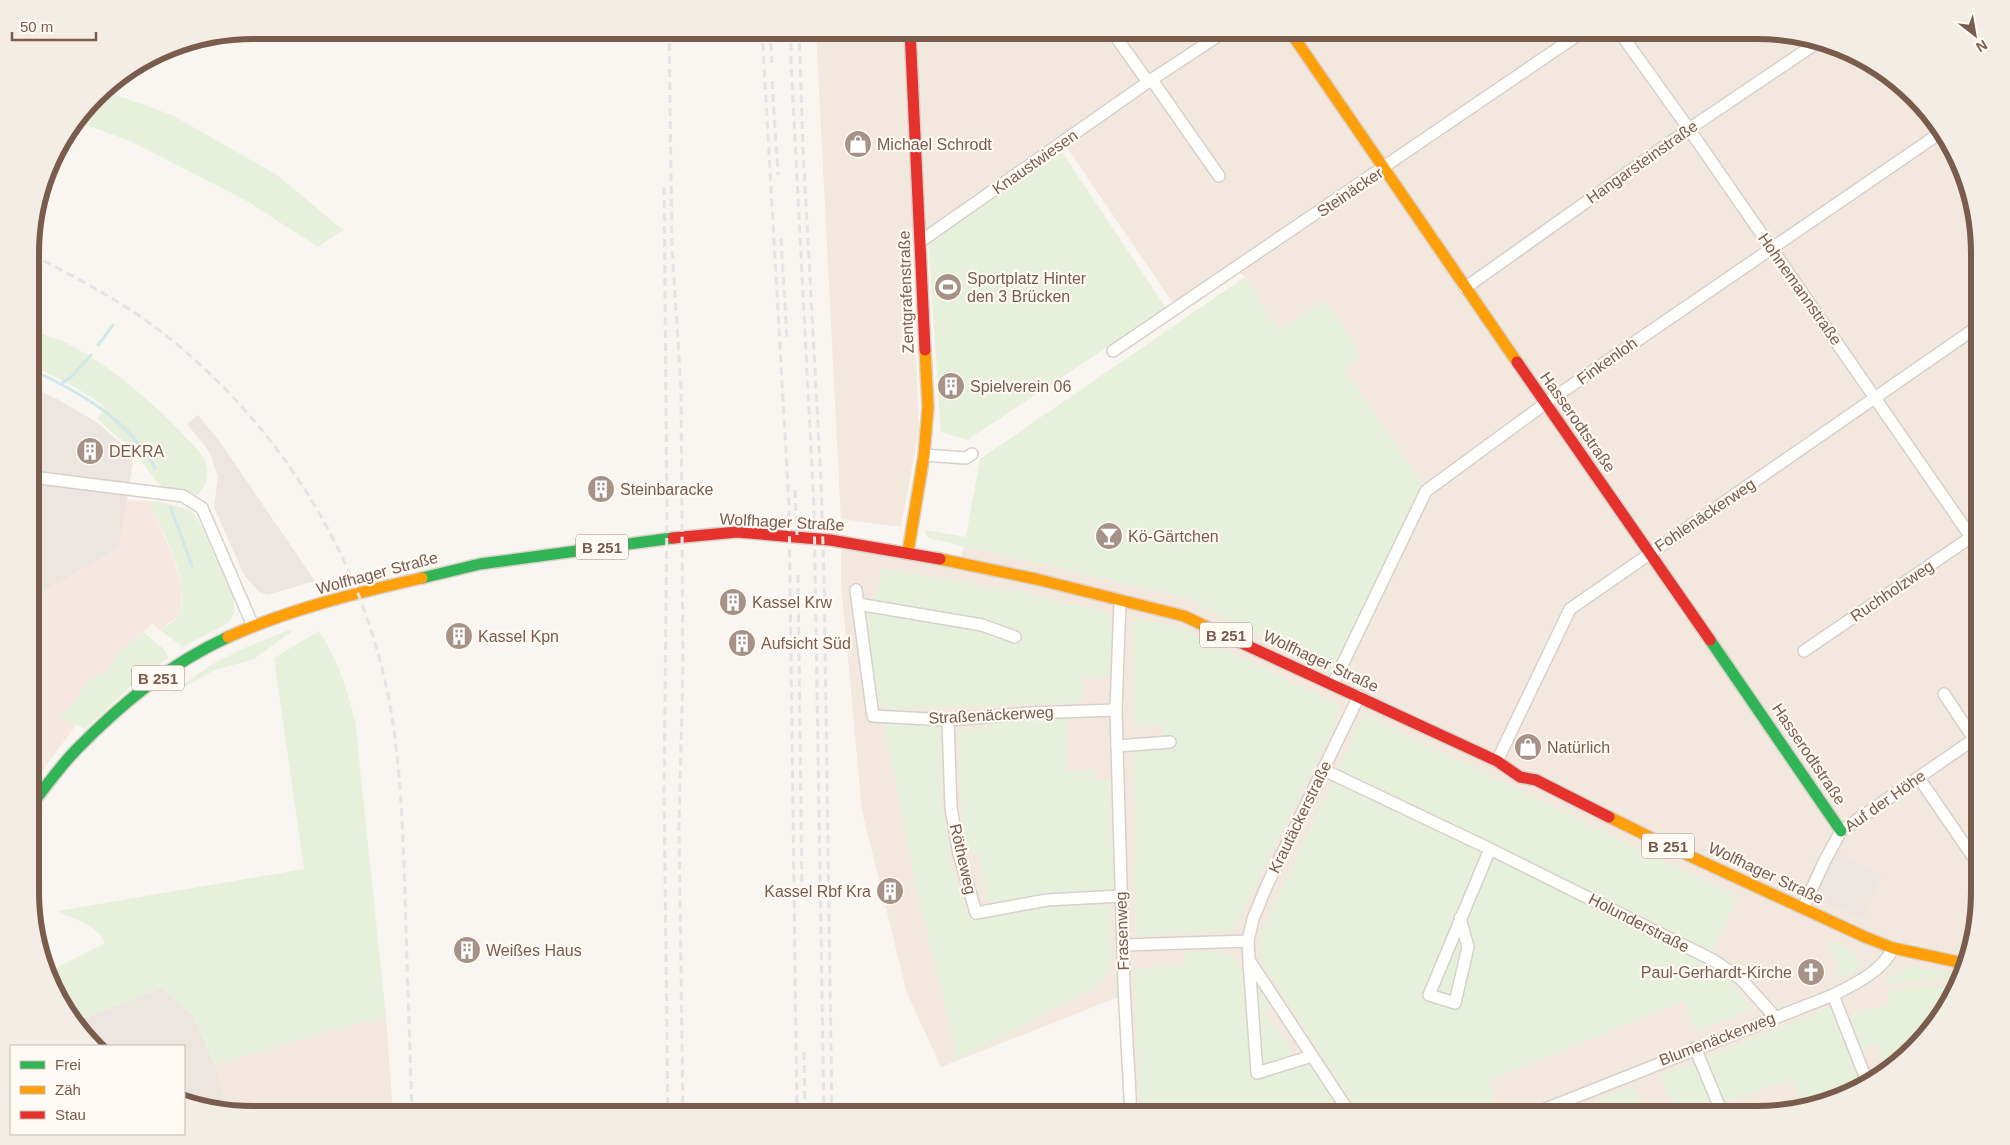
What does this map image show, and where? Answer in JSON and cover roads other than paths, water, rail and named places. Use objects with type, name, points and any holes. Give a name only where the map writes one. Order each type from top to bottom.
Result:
[{"type":"main road","name":"Zentgrafenstraße","points":[[908,552],[924,454],[928,407],[910,39]]},
{"type":"main road","name":"Hasserodtstraße","points":[[1295,39],[1649,554],[1745,689],[1841,831]]},
{"type":"main road","name":"Wolfhager Straße","points":[[39,795],[77,749],[127,701],[151,682],[216,643],[253,626],[326,602],[441,572],[503,560],[652,540],[736,532],[830,540],[908,552],[1036,579],[1184,616],[1501,763],[1520,777],[1536,780],[1666,845],[1865,937],[1893,948],[1960,962]]},
{"type":"street","points":[[1119,39],[1219,176]]},
{"type":"street","name":"Knaustwiesen","points":[[921,241],[1213,39]]},
{"type":"street","name":"Steinäcker","points":[[1113,351],[1572,39]]},
{"type":"street","name":"Hohnemannstraße","points":[[1624,39],[1876,398],[1971,529]]},
{"type":"street","name":"Hangarsteinstraße","points":[[1465,288],[1689,129],[1812,46]]},
{"type":"street","name":"Finkenloh","points":[[1333,684],[1426,491],[1546,404],[1936,136]]},
{"type":"street","name":"Fohlenäckerweg","points":[[1501,763],[1570,609],[1971,331]]},
{"type":"street","points":[[924,454],[966,458],[972,454]]},
{"type":"street","points":[[39,478],[182,496],[202,508],[253,626]]},
{"type":"street","name":"Ruchholzweg","points":[[1804,651],[1971,537]]},
{"type":"street","name":"Straßenäckerweg","points":[[856,590],[873,716],[948,720],[1030,712],[1116,710]]},
{"type":"street","name":"Frasenweg","points":[[1120,600],[1116,710],[1121,896],[1132,1106]]},
{"type":"street","points":[[858,604],[982,625],[1015,637]]},
{"type":"street","name":"Auf der Höhe","points":[[1944,694],[1971,729]]},
{"type":"street","name":"Krautäckerstraße","points":[[1312,1056],[1257,1073],[1248,941],[1252,919],[1267,885],[1359,696]]},
{"type":"street","name":"Rötheweg","points":[[948,720],[951,808],[959,854],[976,912],[1047,900],[1121,896]]},
{"type":"street","name":"Auf der Höhe","points":[[1803,908],[1824,862],[1841,831],[1971,741]]},
{"type":"street","points":[[1117,746],[1170,742]]},
{"type":"street","name":"Holunderstraße","points":[[1324,770],[1490,848],[1713,960],[1741,979],[1775,1017]]},
{"type":"street","points":[[1919,778],[1971,854]]},
{"type":"street","points":[[1460,918],[1468,947],[1455,1003],[1429,995],[1460,918],[1490,848]]},
{"type":"street","points":[[1123,945],[1248,941]]},
{"type":"street","name":"Blumenäckerweg","points":[[1552,1106],[1833,995],[1859,981],[1879,967],[1888,958],[1893,948]]},
{"type":"street","points":[[1249,960],[1345,1106]]},
{"type":"street","points":[[1833,995],[1865,1078]]},
{"type":"street","points":[[1695,1048],[1720,1106]]},
{"type":"waterway","points":[[98,345],[113,325]]},
{"type":"waterway","points":[[61,384],[72,376],[91,355]]},
{"type":"waterway","points":[[39,374],[68,388],[102,409],[132,436],[155,468]]},
{"type":"waterway","points":[[171,508],[192,566]]},
{"type":"railway","points":[[669,39],[672,248],[681,388],[683,665],[679,825],[683,1106]]},
{"type":"railway","points":[[763,39],[789,505],[797,1106]]},
{"type":"railway","points":[[771,39],[772,63]]},
{"type":"railway","points":[[791,39],[814,507],[824,1106]]},
{"type":"railway","points":[[799,39],[824,578],[832,1106]]},
{"type":"railway","points":[[772,81],[778,175]]},
{"type":"railway","points":[[664,187],[667,512],[664,791],[668,1106]]},
{"type":"railway","points":[[781,238],[787,340]]},
{"type":"railway","points":[[39,259],[93,287],[151,324],[169,337],[224,388],[259,426],[290,468],[318,511],[342,557],[362,605],[378,654],[394,729],[402,825],[412,1106]]},
{"type":"railway","points":[[795,490],[797,535]]},
{"type":"railway","points":[[798,575],[802,895]]},
{"type":"railway","points":[[804,1052],[805,1106]]},
{"type":"place","name":"Michael Schrodt","points":[[858,144]]},
{"type":"place","name":"Sportplatz Hinter den 3 Brücken","points":[[948,287]]},
{"type":"place","name":"Spielverein 06","points":[[951,386]]},
{"type":"place","name":"DEKRA","points":[[90,451]]},
{"type":"place","name":"Steinbaracke","points":[[601,489]]},
{"type":"place","name":"Kö-Gärtchen","points":[[1109,536]]},
{"type":"place","name":"Kassel Krw","points":[[733,602]]},
{"type":"place","name":"Kassel Kpn","points":[[459,636]]},
{"type":"place","name":"Aufsicht Süd","points":[[742,643]]},
{"type":"place","name":"Natürlich","points":[[1528,747]]},
{"type":"place","name":"Kassel Rbf Kra","points":[[890,891]]},
{"type":"place","name":"Weißes Haus","points":[[467,950]]},
{"type":"place","name":"Paul-Gerhardt-Kirche","points":[[1811,972]]}]
